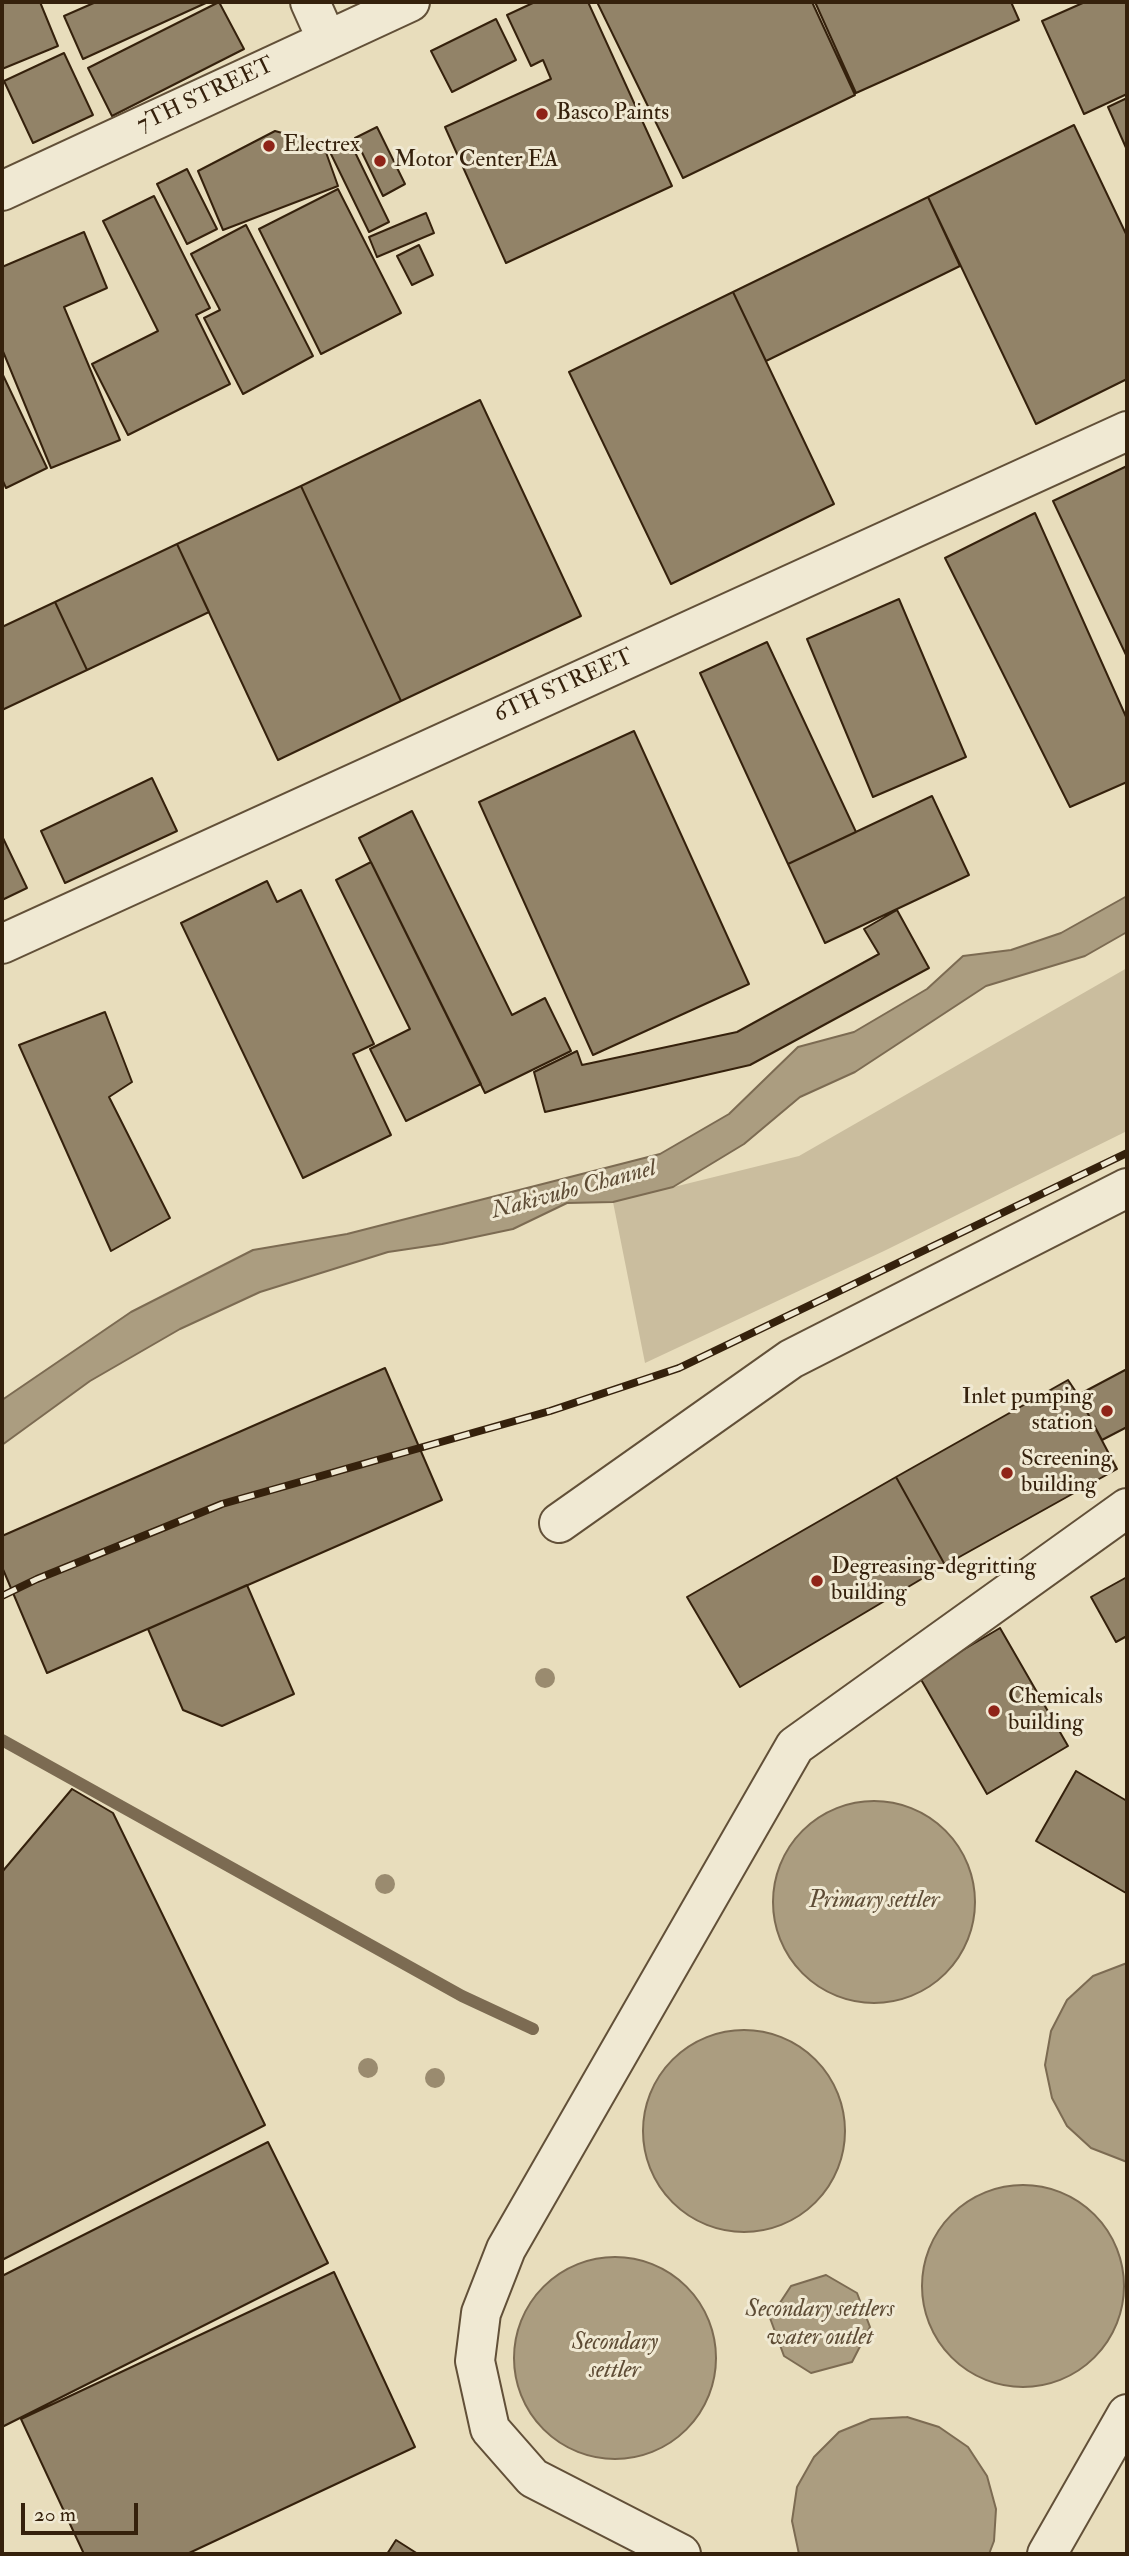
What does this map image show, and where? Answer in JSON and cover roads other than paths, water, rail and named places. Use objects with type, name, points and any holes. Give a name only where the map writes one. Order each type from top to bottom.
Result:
[{"type":"street","points":[[310,2],[327,40]]},
{"type":"street","name":"7TH STREET","points":[[2,191],[410,2]]},
{"type":"street","name":"6TH STREET","points":[[2,944],[1127,431]]},
{"type":"street","points":[[559,1523],[790,1359],[1127,1188]]},
{"type":"street","points":[[681,2554],[533,2478],[491,2429],[475,2361],[481,2313],[506,2249],[794,1746],[1127,1508]]},
{"type":"street","points":[[1047,2554],[1127,2414]]},
{"type":"water","name":"Nakivubo Channel","points":[[1127,896],[1127,932],[1085,956],[986,986],[855,1072],[800,1097],[744,1144],[673,1187],[613,1202],[567,1203],[513,1229],[388,1252],[260,1292],[180,1329],[90,1381],[2,1445],[2,1400],[131,1312],[253,1250],[347,1234],[660,1154],[729,1114],[798,1047],[854,1032],[927,989],[963,956],[1011,950],[1061,933]]},
{"type":"water","name":"Primary settler","points":[[874,1801],[913,1808],[946,1830],[968,1863],[975,1902],[968,1941],[946,1974],[913,1996],[874,2003],[835,1996],[802,1974],[780,1941],[773,1902],[780,1863],[802,1830],[835,1808]]},
{"type":"water","points":[[1127,1963],[1127,2162],[1091,2148],[1067,2126],[1052,2098],[1045,2065],[1051,2031],[1067,2000],[1093,1976]]},
{"type":"water","points":[[744,2030],[783,2037],[816,2059],[838,2092],[845,2131],[838,2170],[816,2203],[783,2225],[744,2232],[705,2225],[672,2203],[650,2170],[643,2131],[650,2092],[672,2059],[705,2037]]},
{"type":"water","points":[[1023,2185],[1062,2192],[1095,2214],[1117,2247],[1124,2286],[1117,2325],[1095,2358],[1062,2380],[1023,2387],[984,2380],[951,2358],[929,2325],[922,2286],[929,2247],[951,2214],[984,2192]]},
{"type":"water","name":"Secondary settler","points":[[615,2257],[654,2264],[687,2286],[709,2319],[716,2358],[709,2397],[687,2430],[654,2452],[615,2459],[576,2452],[543,2430],[521,2397],[514,2358],[521,2319],[543,2286],[576,2264]]},
{"type":"water","name":"Secondary settlers water outlet","points":[[826,2275],[857,2293],[870,2327],[852,2362],[811,2373],[784,2356],[770,2318],[791,2286]]},
{"type":"water","points":[[907,2417],[939,2427],[968,2447],[987,2476],[996,2509],[994,2541],[989,2554],[799,2554],[792,2521],[797,2487],[814,2457],[839,2432],[871,2419]]},
{"type":"waterway","points":[[2,1740],[462,1996],[533,2029]]},
{"type":"railway","points":[[2,1596],[37,1579],[222,1504],[550,1411],[679,1368],[1127,1153]]},
{"type":"place","name":"Basco Paints","points":[[542,114]]},
{"type":"place","name":"Electrex","points":[[269,146]]},
{"type":"place","name":"Motor Center EA","points":[[380,161]]},
{"type":"place","name":"Inlet pumping station","points":[[1107,1411]]},
{"type":"place","name":"Screening building","points":[[1007,1473]]},
{"type":"place","name":"Degreasing-degritting building","points":[[817,1581]]},
{"type":"place","name":"Chemicals building","points":[[994,1711]]}]
